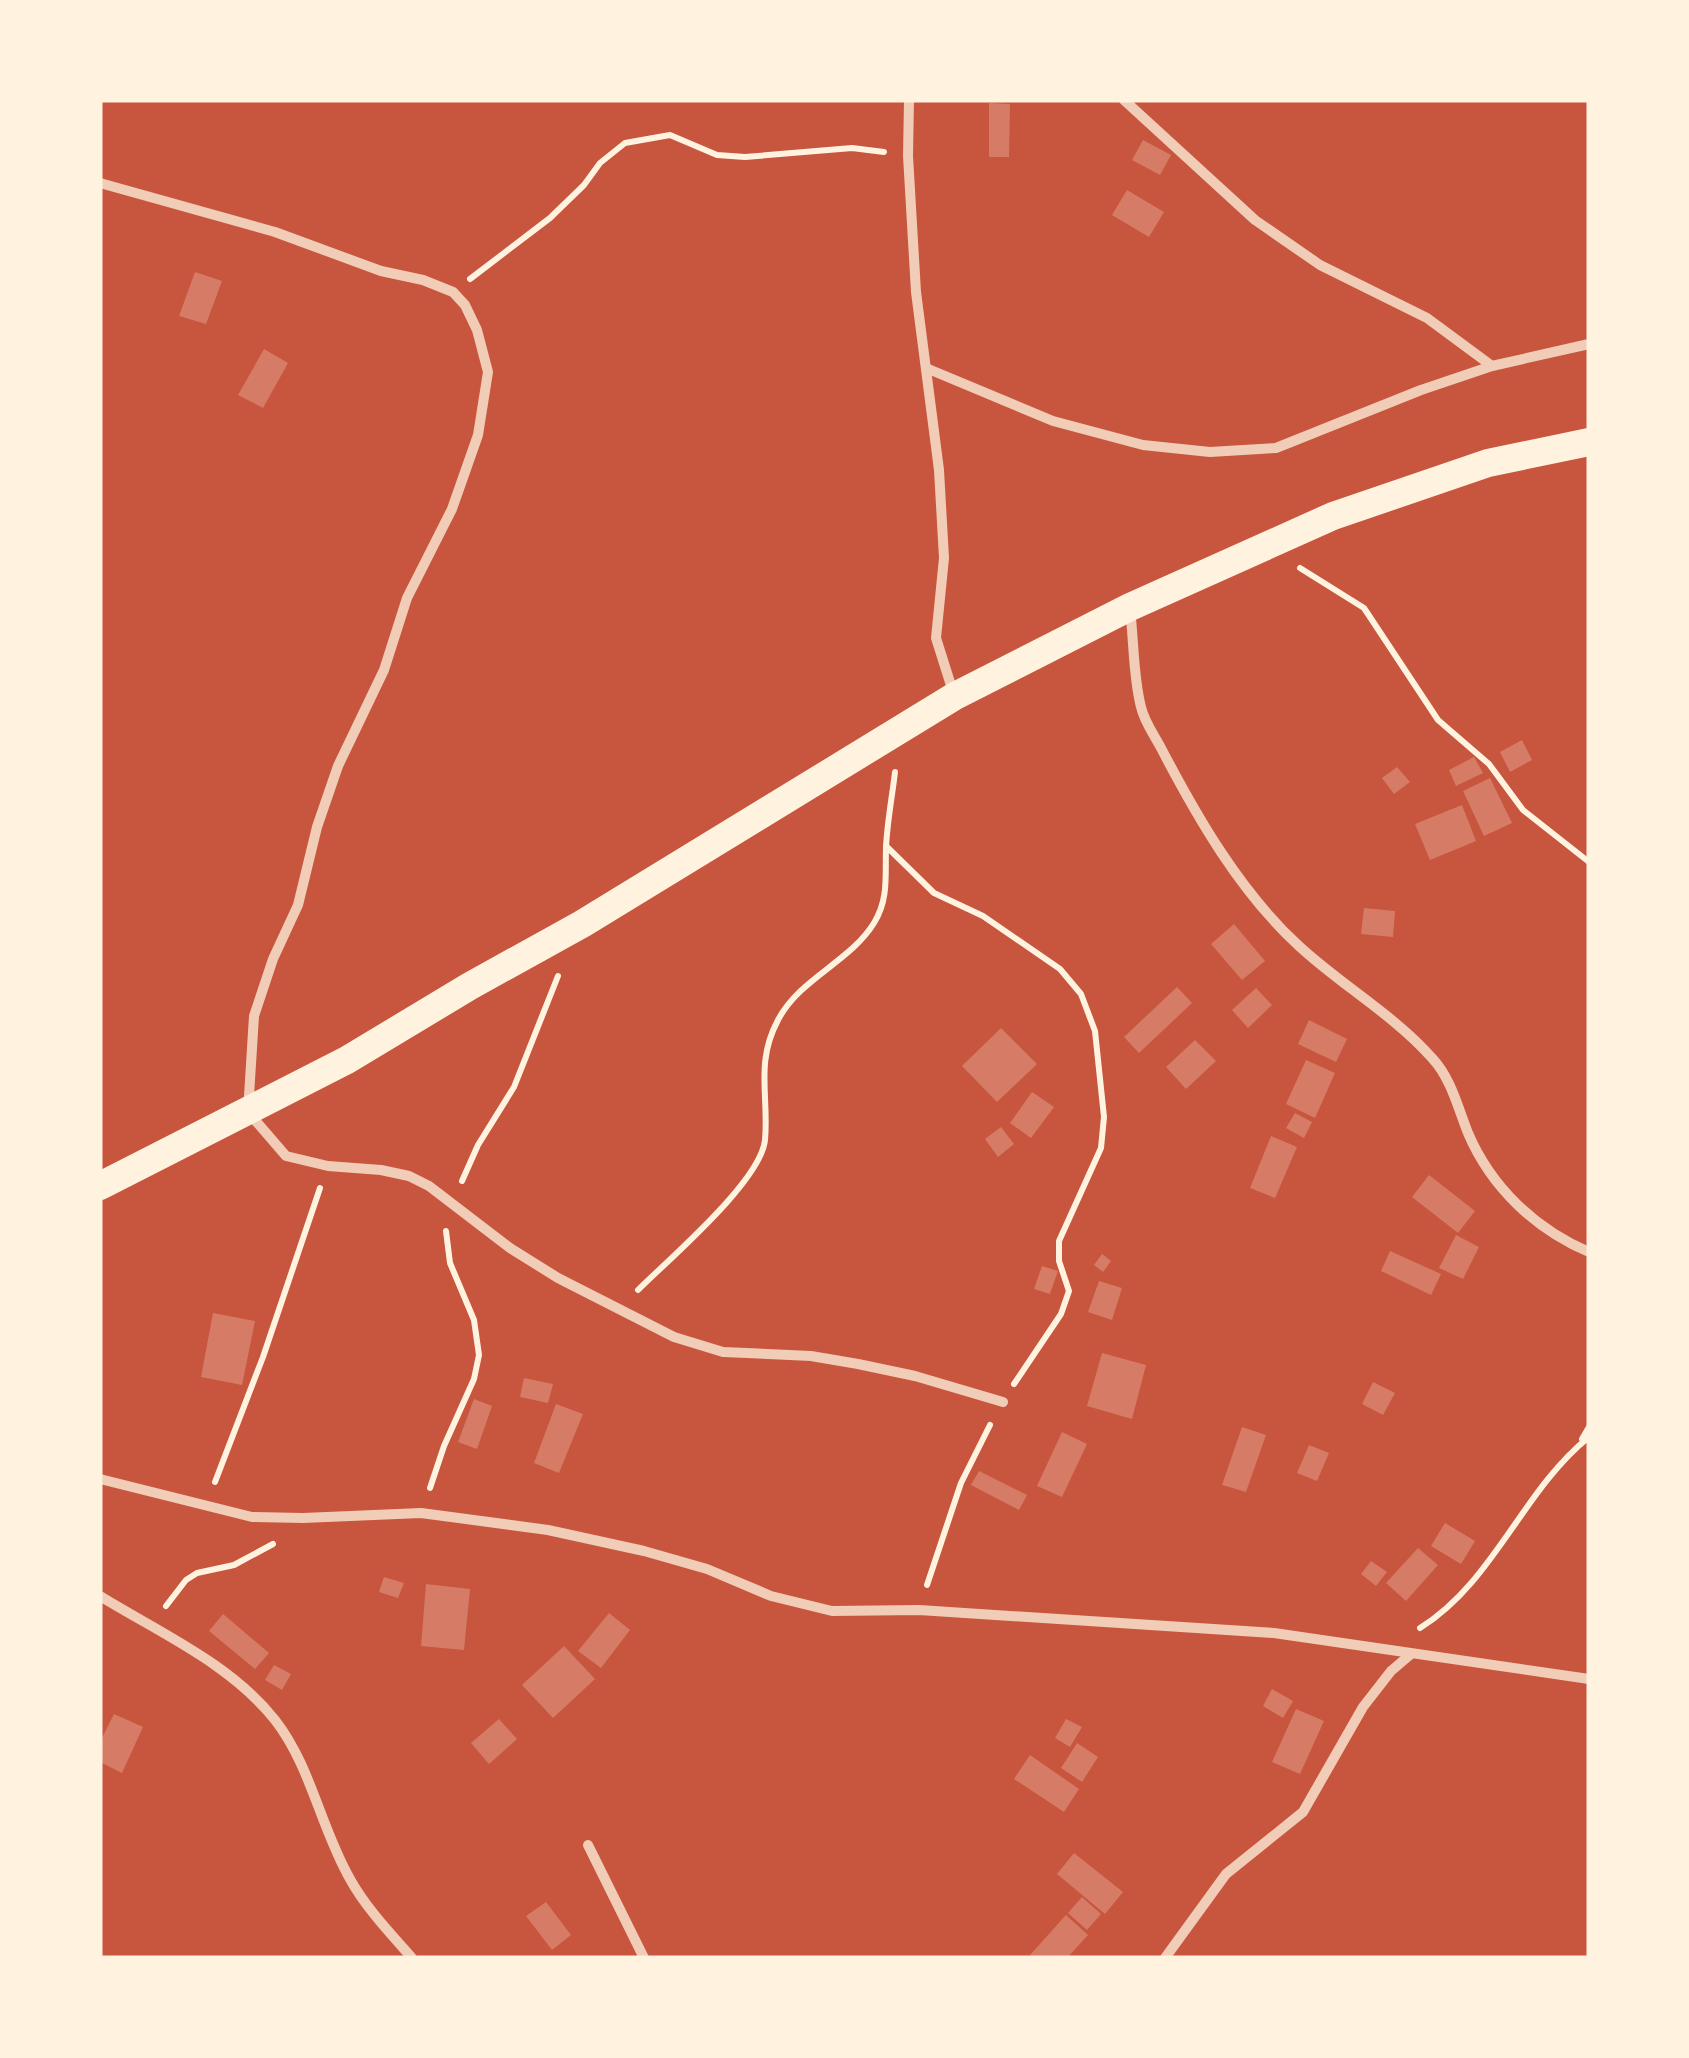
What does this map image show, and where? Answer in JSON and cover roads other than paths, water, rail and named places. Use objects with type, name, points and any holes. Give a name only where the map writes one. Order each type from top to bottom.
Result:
[{"type":"highway","points":[[100,1186],[347,1060],[582,924],[954,696],[1130,607],[1333,516],[1488,463],[1589,442]]},
{"type":"street","points":[[909,100],[908,156],[916,292],[939,470],[944,558],[936,638],[954,696]]},
{"type":"street","points":[[1124,100],[1255,220],[1320,265],[1427,318],[1492,366]]},
{"type":"street","points":[[100,183],[276,232],[381,271],[423,280],[452,292],[465,305],[477,330],[488,372],[478,434],[452,509],[407,598],[384,670],[338,766],[316,826],[298,905],[254,1016],[248,1112],[286,1156],[328,1166],[408,1176],[429,1186],[558,1278],[674,1337],[723,1352],[842,1361],[914,1376],[1003,1402]]},
{"type":"street","points":[[926,368],[1052,421],[1144,445],[1210,452],[1276,448],[1492,366],[1589,344]]},
{"type":"street","points":[[1130,607],[1141,709],[1182,788],[1220,849],[1295,943],[1436,1061],[1470,1138],[1496,1182],[1529,1216],[1565,1242],[1589,1252]]},
{"type":"street","points":[[100,1479],[252,1517],[422,1513],[548,1530],[644,1551],[707,1569],[771,1596],[832,1611],[919,1610],[1255,1631],[1589,1679]]},
{"type":"street","points":[[100,1596],[241,1683],[276,1721],[298,1759],[350,1879],[376,1918],[412,1958]]},
{"type":"street","points":[[1165,1958],[1226,1874],[1303,1812],[1363,1707],[1410,1654]]},
{"type":"street","points":[[588,1845],[644,1958]]}]
